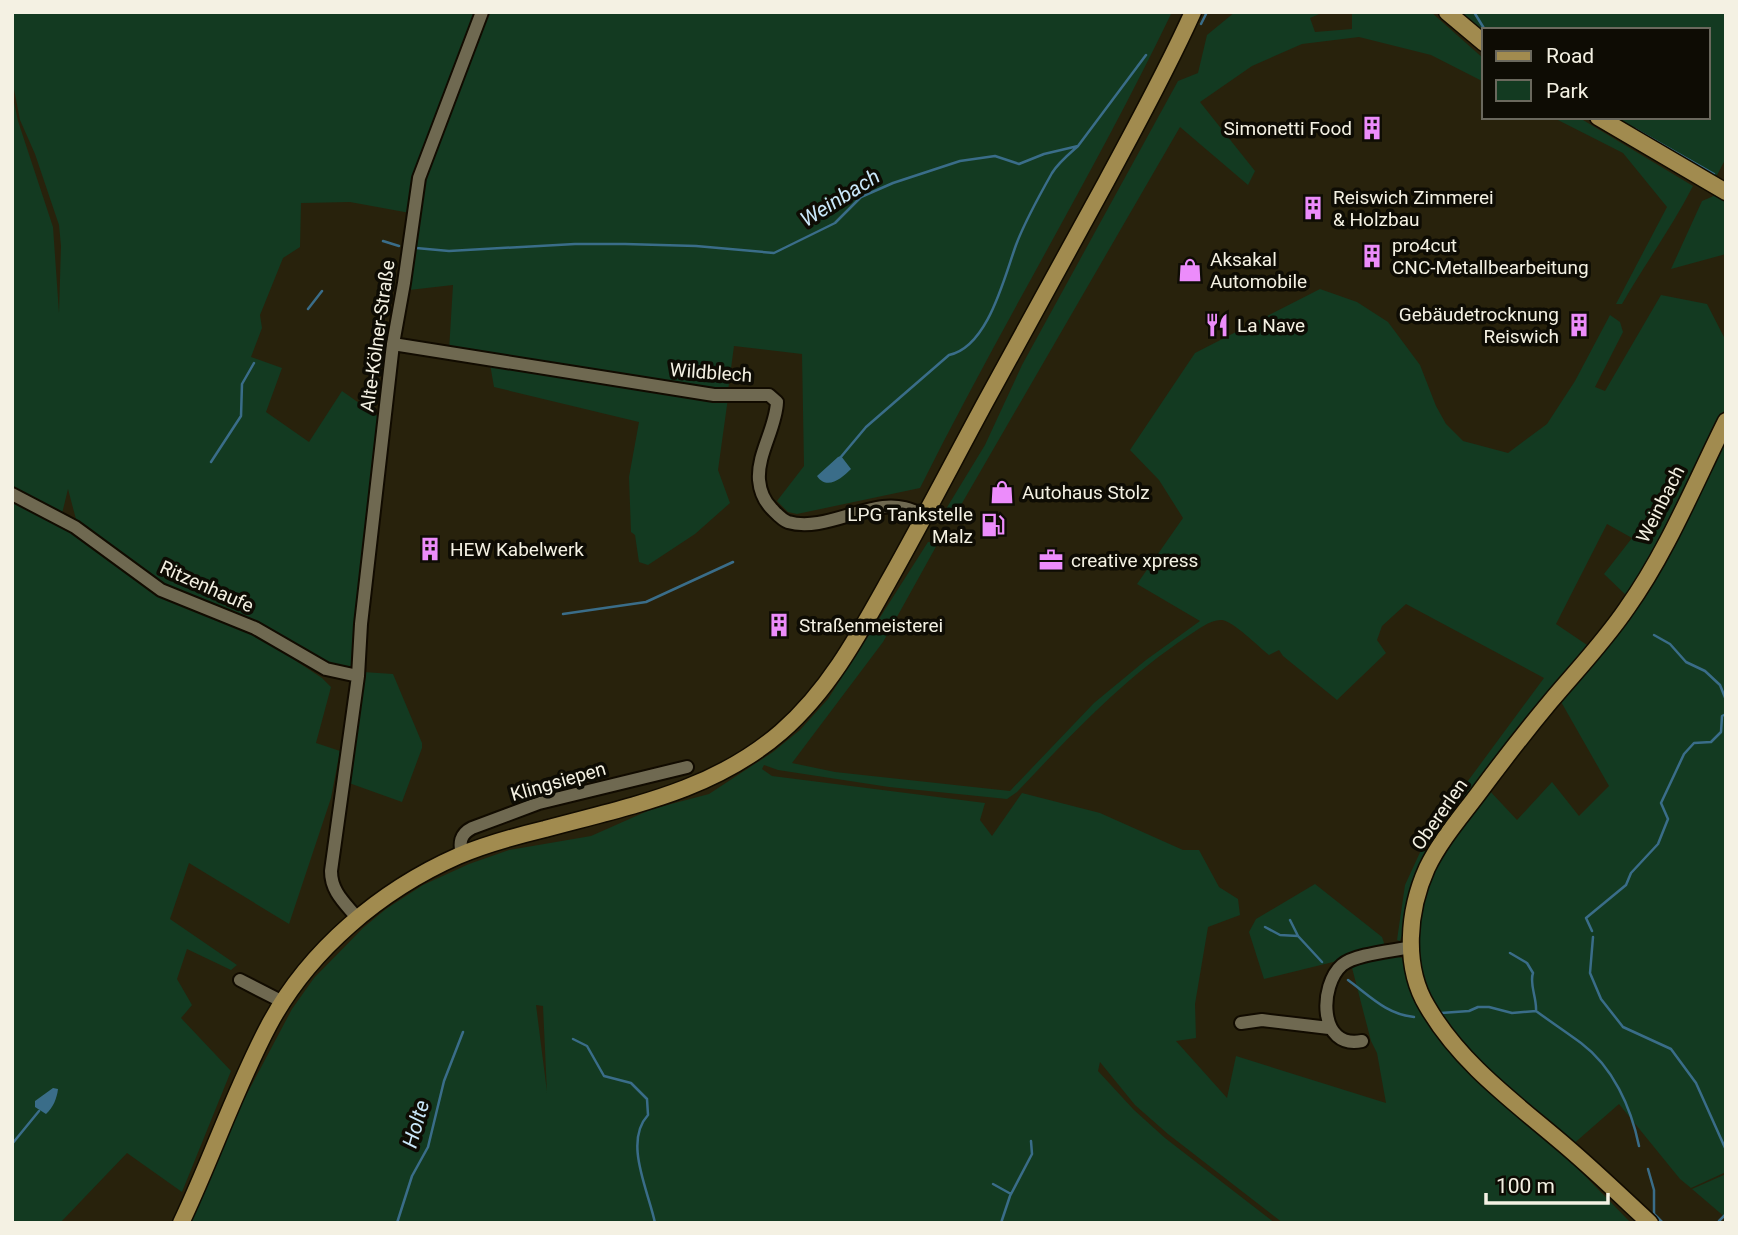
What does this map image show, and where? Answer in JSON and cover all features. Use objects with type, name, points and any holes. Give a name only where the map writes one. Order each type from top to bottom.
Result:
[{"type":"main road","points":[[181,1223],[254,1056],[284,1002],[320,956],[358,919],[415,878],[462,855],[512,837],[636,806],[684,791],[716,777],[765,745],[806,709],[834,675],[847,654],[924,516],[1144,112],[1193,12]]},
{"type":"main road","points":[[1447,12],[1482,41]]},
{"type":"main road","points":[[1601,119],[1716,186]]},
{"type":"main road","name":"Weinbach","points":[[1629,605],[1657,558],[1726,421]]},
{"type":"main road","name":"Obererlen","points":[[1629,605],[1596,649],[1519,740],[1447,835],[1427,868],[1416,899],[1411,947],[1413,972],[1425,1004],[1449,1039],[1475,1069],[1568,1148],[1650,1223]]},
{"type":"street","name":"Alte-Kölner-Straße","points":[[358,676],[393,344],[419,178],[482,12]]},
{"type":"street","name":"Wildblech","points":[[393,344],[714,395],[768,395],[777,402],[776,415],[759,476],[766,503],[776,514],[788,522],[814,523],[883,507],[909,509],[924,516]]},
{"type":"street","name":"Ritzenhaufe","points":[[12,494],[75,527],[160,590],[255,628],[326,670],[358,676]]},
{"type":"street","points":[[358,676],[331,883],[333,890],[358,919]]},
{"type":"street","name":"Klingsiepen","points":[[462,855],[461,839],[464,833],[472,828],[538,803],[687,767]]},
{"type":"street","points":[[1329,1028],[1327,1004],[1330,985],[1340,967],[1352,959],[1411,947]]},
{"type":"street","points":[[240,980],[284,1002]]},
{"type":"street","points":[[1241,1023],[1262,1020],[1329,1028],[1341,1040],[1352,1043],[1362,1041]]},
{"type":"green space","points":[[12,12],[476,12],[414,175],[410,213],[350,202],[301,203],[300,247],[283,258],[260,315],[262,328],[251,357],[282,368],[266,412],[309,442],[342,391],[379,417],[353,666],[348,672],[327,666],[163,587],[77,523],[68,489],[60,522],[75,529],[130,575],[158,594],[255,634],[322,678],[331,687],[316,743],[340,751],[331,798],[289,924],[189,863],[170,919],[237,965],[231,970],[187,949],[177,979],[192,1005],[181,1018],[231,1071],[182,1192],[127,1153],[60,1223],[12,1223],[12,93],[18,121],[53,227],[59,313],[61,246],[59,225],[35,154],[20,120],[12,79]]},
{"type":"green space","points":[[488,12],[1172,12],[1111,132],[920,488],[797,514],[788,512],[777,501],[804,466],[802,354],[734,346],[728,391],[706,390],[449,351],[453,285],[409,290],[423,181]]},
{"type":"green space","points":[[1235,12],[1324,12],[1310,18],[1315,32],[1352,29],[1352,12],[1431,12],[1482,57],[1482,81],[1431,55],[1359,37],[1302,44],[1252,66],[1200,102],[1255,171],[1248,185],[1180,127],[954,517],[946,509],[985,445],[1022,365],[1178,81],[1198,73],[1207,35]]},
{"type":"green space","points":[[1453,12],[1726,12],[1726,158],[1715,179],[1608,119],[1710,119],[1710,28],[1482,28],[1482,37]]},
{"type":"green space","points":[[1556,119],[1581,119],[1693,186],[1622,304],[1616,304],[1667,207],[1623,153]]},
{"type":"green space","points":[[1716,195],[1726,200],[1726,254],[1671,269],[1702,201]]},
{"type":"green space","points":[[1320,289],[1357,302],[1388,322],[1420,365],[1446,424],[1463,441],[1508,453],[1547,424],[1575,381],[1610,315],[1620,322],[1623,332],[1595,387],[1605,391],[1661,295],[1707,304],[1726,341],[1726,407],[1629,598],[1604,574],[1632,538],[1607,524],[1556,624],[1590,647],[1555,684],[1443,833],[1400,941],[1397,940],[1405,885],[1428,835],[1544,678],[1406,604],[1382,626],[1377,640],[1386,653],[1337,700],[1279,650],[1269,655],[1227,621],[1209,623],[1141,670],[1007,799],[889,787],[778,770],[764,765],[762,769],[772,776],[985,803],[980,820],[992,836],[1022,793],[1100,813],[1183,850],[1199,850],[1219,887],[1238,899],[1240,915],[1208,927],[1195,1004],[1196,1038],[1176,1041],[1227,1098],[1236,1056],[1386,1103],[1377,1053],[1371,1041],[1351,964],[1391,955],[1402,958],[1419,1006],[1631,1223],[1283,1223],[1168,1134],[1135,1105],[1100,1062],[1098,1071],[1134,1110],[1165,1138],[1275,1223],[188,1223],[241,1105],[292,1009],[314,978],[363,928],[423,885],[469,864],[509,850],[591,836],[652,809],[709,794],[773,752],[800,730],[828,699],[928,542],[938,543],[883,642],[792,763],[835,772],[1010,791],[1094,703],[1146,660],[1200,621],[1137,584],[1183,518],[1159,480],[1130,450],[1195,353]],"holes":[[[536,1005],[543,1006],[547,1091]]]},
{"type":"green space","points":[[490,364],[728,398],[718,470],[730,503],[695,534],[648,565],[639,562],[635,535],[631,532],[629,477],[639,422],[494,387]]},
{"type":"green space","points":[[1726,435],[1726,1172],[1691,1188],[1680,1179],[1619,1104],[1571,1146],[1478,1067],[1428,1003],[1414,933],[1430,871],[1488,789],[1517,820],[1552,782],[1579,816],[1609,786],[1560,700],[1594,659]]},
{"type":"green space","points":[[363,672],[393,674],[422,743],[402,802],[349,783]]},
{"type":"green space","points":[[1315,884],[1382,937],[1386,949],[1264,979],[1249,932],[1256,919]]},
{"type":"green space","points":[[1726,1174],[1726,1218],[1692,1189]]},
{"type":"water","points":[[841,456],[851,469],[843,476],[830,483],[817,476],[838,457]]},
{"type":"water","points":[[53,1088],[58,1089],[57,1096],[46,1114],[35,1107],[35,1101]]},
{"type":"waterway","name":"Weinbach","points":[[1201,24],[1207,12]]},
{"type":"waterway","points":[[1474,12],[1484,28]]},
{"type":"waterway","name":"Weinbach","points":[[416,248],[449,251],[625,244],[696,246],[774,253],[835,223],[861,197],[893,183],[960,161],[995,156],[1019,164],[1044,154],[1078,146],[1146,55]]},
{"type":"waterway","points":[[1635,129],[1714,174]]},
{"type":"waterway","points":[[840,458],[866,427],[949,355],[963,349],[974,339],[993,309],[1020,236],[1037,200],[1054,169],[1078,146]]},
{"type":"waterway","name":"Weinbach","points":[[383,241],[399,246]]},
{"type":"waterway","name":"Weinbach","points":[[308,309],[322,291]]},
{"type":"waterway","name":"Weinbach","points":[[211,462],[241,416],[242,384],[254,363]]},
{"type":"waterway","points":[[563,614],[646,602],[733,562]]},
{"type":"waterway","points":[[1654,635],[1670,644],[1686,662],[1705,671],[1720,685],[1726,700]]},
{"type":"waterway","points":[[1592,931],[1586,918],[1626,885],[1631,873],[1658,844],[1668,819],[1661,803],[1684,754],[1694,743],[1711,742],[1721,732],[1722,716],[1726,714]]},
{"type":"waterway","points":[[1290,920],[1298,936],[1322,962]]},
{"type":"waterway","points":[[1265,927],[1280,935],[1298,936]]},
{"type":"waterway","points":[[1593,937],[1590,973],[1601,999],[1623,1027],[1671,1049],[1696,1083],[1726,1150]]},
{"type":"waterway","points":[[1510,953],[1527,963],[1533,973],[1536,1011],[1581,1043],[1611,1076],[1626,1103],[1639,1146]]},
{"type":"waterway","points":[[1348,980],[1387,1008],[1414,1017]]},
{"type":"waterway","points":[[1441,1013],[1469,1011],[1478,1007],[1512,1013],[1536,1011]]},
{"type":"waterway","name":"Holte","points":[[397,1223],[412,1176],[428,1147],[444,1081],[463,1032]]},
{"type":"waterway","points":[[573,1039],[587,1046],[604,1076],[631,1083],[647,1099],[648,1115],[641,1126],[638,1153],[655,1223]]},
{"type":"waterway","points":[[12,1144],[39,1111]]},
{"type":"waterway","points":[[1001,1223],[1010,1196],[1032,1154],[1031,1141]]},
{"type":"waterway","points":[[1648,1169],[1654,1190],[1654,1214],[1663,1223]]},
{"type":"waterway","points":[[993,1184],[1011,1194]]},
{"type":"waterway","points":[[1719,1221],[1726,1214]]},
{"type":"place","name":"Simonetti Food","points":[[1372,128]]},
{"type":"place","name":"Reiswich Zimmerei & Holzbau","points":[[1313,208]]},
{"type":"place","name":"pro4cut CNC-Metallbearbeitung","points":[[1372,256]]},
{"type":"place","name":"Aksakal Automobile","points":[[1190,270]]},
{"type":"place","name":"La Nave","points":[[1217,325]]},
{"type":"place","name":"Gebäudetrocknung Reiswich","points":[[1579,325]]},
{"type":"place","name":"Autohaus Stolz","points":[[1002,492]]},
{"type":"place","name":"LPG Tankstelle Malz","points":[[993,525]]},
{"type":"place","name":"HEW Kabelwerk","points":[[430,549]]},
{"type":"place","name":"creative xpress","points":[[1051,560]]},
{"type":"place","name":"Straßenmeisterei","points":[[779,625]]}]
